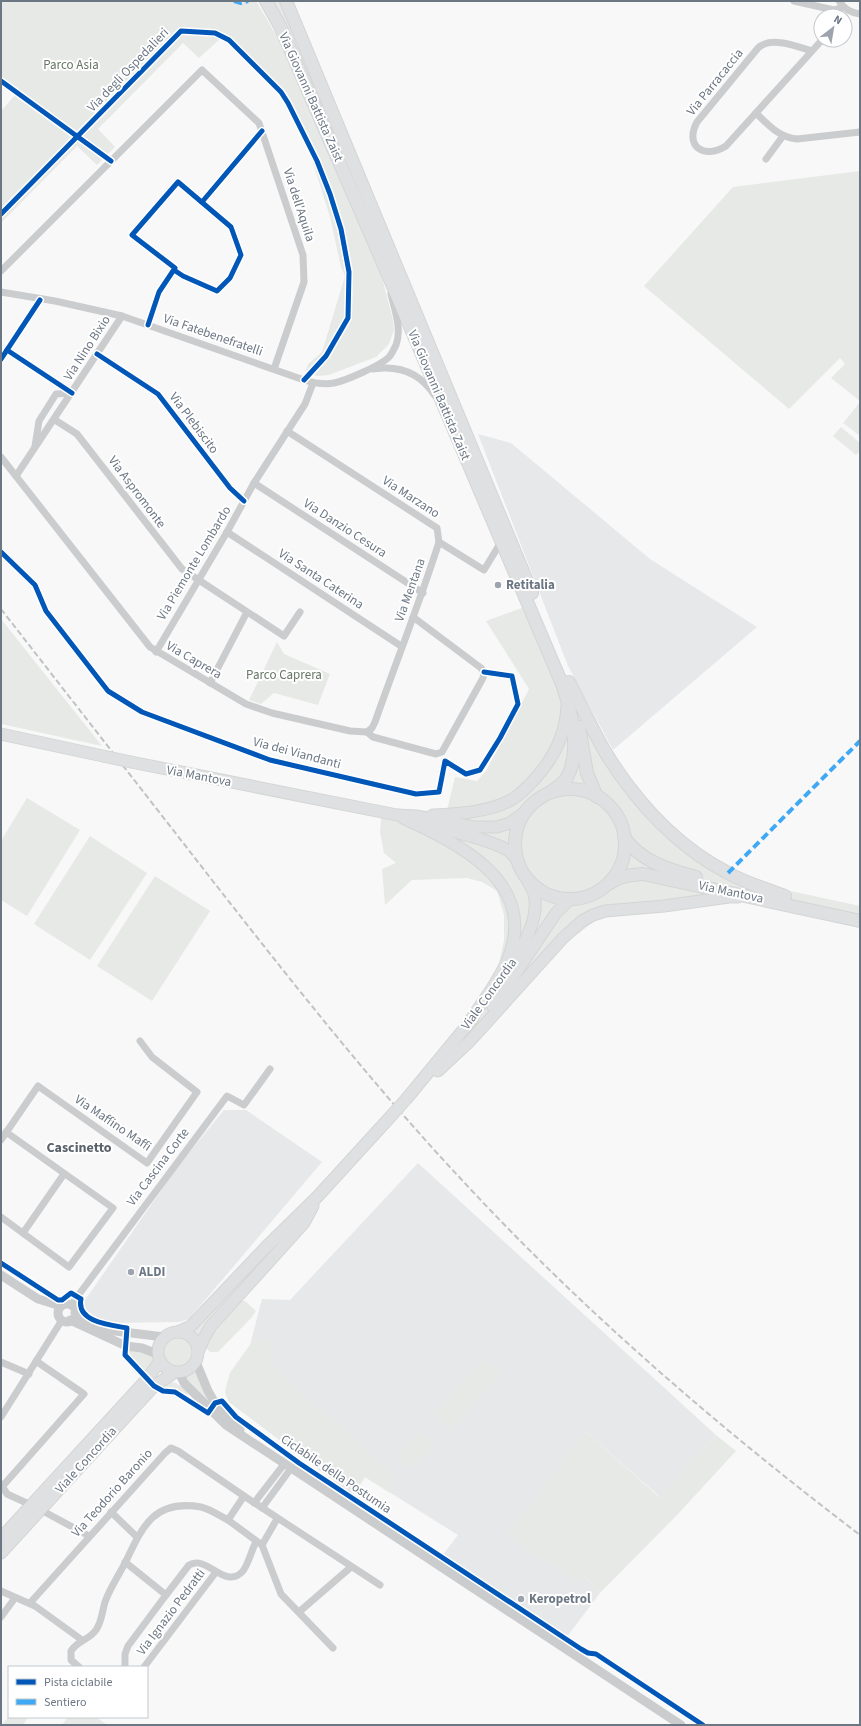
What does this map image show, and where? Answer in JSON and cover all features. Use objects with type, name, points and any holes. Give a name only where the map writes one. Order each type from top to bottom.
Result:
[{"type":"main road","name":"Via Giovanni Battista Zaist","points":[[266,1],[280,26],[386,270],[566,694],[573,725],[572,761],[566,779],[561,785],[552,791]]},
{"type":"main road","name":"Via Giovanni Battista Zaist","points":[[286,1],[570,682],[578,714],[587,772],[597,797]]},
{"type":"main road","points":[[570,682],[607,755],[637,796],[665,828],[690,849],[723,871],[753,884],[781,899]]},
{"type":"main road","points":[[407,817],[442,815],[482,810],[503,804],[518,795],[538,776],[558,747],[566,721],[566,694]]},
{"type":"main road","name":"Via Mantova","points":[[1,734],[131,762],[407,817]]},
{"type":"main road","points":[[407,817],[474,827],[497,828],[510,824],[538,800],[552,791],[576,790],[597,797],[613,810],[620,823],[625,848],[619,870],[604,887],[588,896],[570,899],[558,898],[545,893],[526,877],[518,861],[515,849],[519,823],[525,812]]},
{"type":"main road","points":[[407,817],[503,848],[510,852],[518,861]]},
{"type":"main road","points":[[407,817],[460,848],[487,867],[500,882],[509,898],[514,912],[512,949],[507,962],[468,1024]]},
{"type":"main road","name":"Via Mantova","points":[[624,837],[631,847],[640,855],[677,872],[860,920]]},
{"type":"main road","name":"Via Mantova","points":[[604,887],[617,878],[643,874],[860,912]]},
{"type":"main road","name":"Viale Concordia","points":[[1,1553],[36,1508],[147,1380],[158,1358],[158,1348],[164,1337],[168,1334],[178,1332],[191,1326],[265,1248],[318,1196],[408,1097],[489,998],[510,966],[528,933],[534,914],[534,894],[526,877]]},
{"type":"main road","points":[[438,1071],[470,1041],[572,929],[593,915],[605,911],[664,906],[729,897],[781,899]]},
{"type":"main road","name":"Viale Concordia","points":[[408,1097],[438,1071],[492,1008],[556,913],[570,899]]},
{"type":"main road","name":"Viale Concordia","points":[[1,1538],[36,1508],[154,1386],[177,1372],[188,1369],[197,1357],[204,1338],[211,1326],[304,1223],[318,1196]]},
{"type":"main road","points":[[178,1332],[190,1336],[197,1346],[197,1357]]},
{"type":"main road","points":[[158,1358],[166,1369],[177,1372]]},
{"type":"street","points":[[794,1],[824,6],[834,10],[840,3],[853,13],[860,14]]},
{"type":"street","name":"Via Parracaccia","points":[[812,51],[772,42],[763,43],[697,122],[693,130],[693,139],[697,148],[704,152],[713,153],[726,146],[815,48]]},
{"type":"street","name":"Via dell'Aquila","points":[[1,272],[202,70],[259,123],[303,255],[304,282],[274,369]]},
{"type":"street","points":[[756,113],[783,136],[796,139],[860,132]]},
{"type":"street","points":[[766,160],[783,136]]},
{"type":"street","name":"Via Fatebenefratelli","points":[[1,292],[55,301],[122,316],[314,383],[335,383],[368,370],[388,359],[395,347],[398,338],[398,328],[386,270]]},
{"type":"street","name":"Via Nino Bixio","points":[[16,476],[122,316]]},
{"type":"street","name":"Via Fatebenefratelli","points":[[368,370],[387,367],[402,369],[411,373],[425,383],[449,418]]},
{"type":"street","name":"Via Piemonte Lombardo","points":[[156,652],[227,532],[254,483],[305,404],[314,383]]},
{"type":"street","name":"Via Nino Bixio","points":[[34,449],[38,421],[56,394],[72,393]]},
{"type":"street","name":"Via Aspromonte","points":[[54,420],[77,434],[177,564],[198,580],[284,636],[300,612]]},
{"type":"street","name":"Via Marzano","points":[[287,431],[437,528],[439,542]]},
{"type":"street","name":"Via Caprera","points":[[1,457],[150,648],[246,704],[272,713],[350,731],[368,732]]},
{"type":"street","name":"Via Danzio Cesura","points":[[254,483],[422,593]]},
{"type":"street","name":"Via Santa Caterina","points":[[227,532],[401,646]]},
{"type":"street","points":[[439,542],[484,570],[501,542]]},
{"type":"street","name":"Via Mentana","points":[[401,646],[422,593],[439,542]]},
{"type":"street","points":[[210,683],[247,612]]},
{"type":"street","points":[[401,646],[375,722],[368,732],[373,737],[436,754],[442,752],[483,678],[484,672],[481,668],[413,617]]},
{"type":"street","name":"Via Maffino Maffi","points":[[1,1140],[38,1086],[147,1163],[197,1092],[152,1057],[140,1041]]},
{"type":"street","name":"Via Cascina Corte","points":[[66,1313],[227,1096],[244,1105],[270,1070]]},
{"type":"street","points":[[1,1217],[70,1267],[113,1208],[6,1132]]},
{"type":"street","points":[[23,1233],[64,1174]]},
{"type":"street","points":[[1,1275],[44,1302],[126,1346],[142,1348],[158,1358]]},
{"type":"street","points":[[66,1313],[106,1330],[164,1337]]},
{"type":"street","points":[[1,1417],[66,1313]]},
{"type":"street","points":[[197,1357],[208,1390],[216,1403],[250,1440]]},
{"type":"street","points":[[36,1361],[84,1394],[1,1486],[7,1494],[89,1536]]},
{"type":"street","points":[[1,1362],[29,1374]]},
{"type":"street","points":[[177,1372],[184,1383],[226,1425],[681,1725]]},
{"type":"street","name":"Via Teodorio Baronio","points":[[30,1604],[89,1536],[171,1448],[178,1451],[244,1496]]},
{"type":"street","points":[[254,1503],[288,1465]]},
{"type":"street","points":[[262,1508],[288,1465]]},
{"type":"street","points":[[228,1520],[244,1496],[380,1585]]},
{"type":"street","points":[[78,1666],[71,1660],[71,1651],[82,1640],[87,1639],[95,1631],[102,1617],[105,1603],[137,1537],[153,1516],[174,1506],[202,1508],[228,1520],[259,1543],[282,1594],[333,1648]]},
{"type":"street","points":[[111,1512],[137,1537]]},
{"type":"street","points":[[125,1666],[125,1654],[128,1646],[189,1565],[193,1562],[200,1562],[225,1576],[235,1576],[246,1567],[251,1551],[277,1519]]},
{"type":"street","points":[[125,1562],[166,1595]]},
{"type":"street","points":[[299,1612],[351,1567]]},
{"type":"street","name":"Via Ignazio Pedratti","points":[[145,1666],[216,1572]]},
{"type":"street","points":[[1,1591],[30,1604],[82,1640]]},
{"type":"street","points":[[1,1617],[15,1598]]},
{"type":"shaded area","points":[[478,434],[511,443],[650,559],[757,627],[613,750],[568,666]]},
{"type":"shaded area","points":[[224,1110],[246,1110],[322,1162],[189,1319],[179,1322],[112,1323],[97,1318],[85,1310],[83,1303],[178,1166]]},
{"type":"shaded area","points":[[418,1163],[716,1435],[660,1497],[586,1432],[508,1534],[576,1581],[583,1575],[600,1593],[563,1642],[438,1561],[458,1535],[365,1477],[353,1495],[229,1402],[225,1392],[230,1373],[250,1345],[262,1299],[290,1300]]},
{"type":"green space","name":"Parco Asia","points":[[1,1],[256,1],[287,53],[379,266],[393,320],[394,330],[389,344],[376,357],[329,375],[318,376],[305,373],[308,364],[322,352],[345,276],[341,267],[330,217],[312,160],[285,101],[266,80],[226,42],[220,39],[199,58],[183,43],[98,129],[115,147],[97,165],[77,146],[1,223],[1,111],[15,95],[1,85]]},
{"type":"green space","points":[[272,1],[280,1],[400,281],[469,454],[277,8]]},
{"type":"green space","points":[[860,171],[860,401],[831,378],[845,364],[840,358],[789,409],[644,286],[733,187]]},
{"type":"green space","points":[[860,402],[860,436],[843,423]]},
{"type":"green space","points":[[841,427],[860,443],[860,451],[856,455],[833,436]]},
{"type":"green space","points":[[522,608],[616,773],[696,857],[744,877],[786,890],[860,906],[860,928],[746,902],[726,902],[599,918],[563,945],[474,1033],[470,1029],[486,987],[499,964],[504,940],[504,915],[497,891],[482,882],[467,878],[412,880],[385,905],[382,869],[396,863],[384,853],[380,832],[382,807],[416,811],[447,810],[455,777],[477,781],[486,771],[529,689],[486,621]]},
{"type":"green space","points":[[1,619],[102,746],[1,724]]},
{"type":"green space","name":"Parco Caprera","points":[[277,642],[284,654],[330,674],[318,705],[274,693],[261,704],[249,700]]},
{"type":"green space","points":[[27,798],[80,830],[27,916],[1,900],[1,841]]},
{"type":"green space","points":[[90,836],[147,873],[90,960],[34,924]]},
{"type":"green space","points":[[155,876],[210,911],[152,1001],[97,966]]},
{"type":"green space","points":[[298,1223],[200,1337],[192,1330],[268,1250]]},
{"type":"green space","points":[[238,1300],[245,1301],[256,1311],[218,1352],[210,1352],[205,1347],[206,1340]]},
{"type":"green space","points":[[178,1336],[189,1341],[194,1352],[189,1363],[178,1368],[167,1363],[162,1352],[167,1341]]},
{"type":"green space","points":[[270,1337],[272,1366],[392,1473],[394,1488],[390,1493],[365,1477],[353,1495],[229,1402],[225,1392],[230,1373],[250,1345]]},
{"type":"green space","points":[[128,1350],[143,1352],[152,1357],[154,1360],[146,1374],[127,1354]]},
{"type":"green space","points":[[485,1359],[501,1374],[450,1430],[434,1415]]},
{"type":"green space","points":[[197,1372],[211,1402],[209,1404],[184,1377]]},
{"type":"green space","points":[[171,1382],[176,1383],[187,1391],[188,1399],[173,1390],[163,1390],[159,1388]]},
{"type":"green space","points":[[586,1432],[659,1497],[716,1435],[736,1451],[678,1514],[600,1593],[583,1575],[576,1581],[507,1535]]},
{"type":"green space","points":[[419,1433],[433,1445],[411,1470],[397,1457]]},
{"type":"green space","points":[[8,1717],[27,1719],[23,1725],[2,1725]]},
{"type":"green space","points":[[67,1718],[97,1718],[107,1725],[62,1725]]},
{"type":"railway","points":[[1,609],[302,994],[364,1070],[461,1179],[554,1275],[653,1366],[755,1452],[860,1535]]},
{"type":"marked path","points":[[234,1],[241,3],[248,1]]},
{"type":"marked path","points":[[728,873],[860,741]]},
{"type":"cycle path","name":"Via degli Ospedalieri","points":[[1,214],[181,31],[215,33],[229,40],[281,92],[288,103],[317,161],[330,194],[341,229],[349,272],[348,318],[326,356],[304,380]]},
{"type":"cycle path","points":[[1,81],[111,161]]},
{"type":"cycle path","points":[[202,202],[262,131]]},
{"type":"cycle path","points":[[148,325],[159,292],[175,268],[132,235],[178,182],[231,227],[241,255],[230,278],[217,291],[183,276],[174,270]]},
{"type":"cycle path","points":[[1,359],[40,300]]},
{"type":"cycle path","points":[[7,350],[72,393]]},
{"type":"cycle path","name":"Via Plebiscito","points":[[97,354],[158,394],[230,488],[244,501]]},
{"type":"cycle path","name":"Via dei Viandanti","points":[[1,552],[35,585],[46,611],[108,691],[142,712],[270,760],[416,794],[439,792],[445,761],[466,774],[480,770],[500,738],[518,704],[512,676],[484,672]]},
{"type":"cycle path","name":"Ciclabile della Postumia","points":[[1,1263],[58,1300],[62,1300],[71,1293],[81,1299],[81,1307],[84,1313],[96,1321],[127,1328],[125,1355],[154,1386],[163,1391],[175,1392],[208,1413],[215,1403],[222,1401],[236,1417],[299,1463],[581,1649],[588,1653],[596,1654],[703,1725]]},
{"type":"place","name":"Retitalia","points":[[498,585]]},
{"type":"place","name":"ALDI","points":[[131,1272]]},
{"type":"place","name":"Keropetrol","points":[[521,1599]]},
{"type":"district","name":"Cascinetto","points":[[79,1148]]}]
